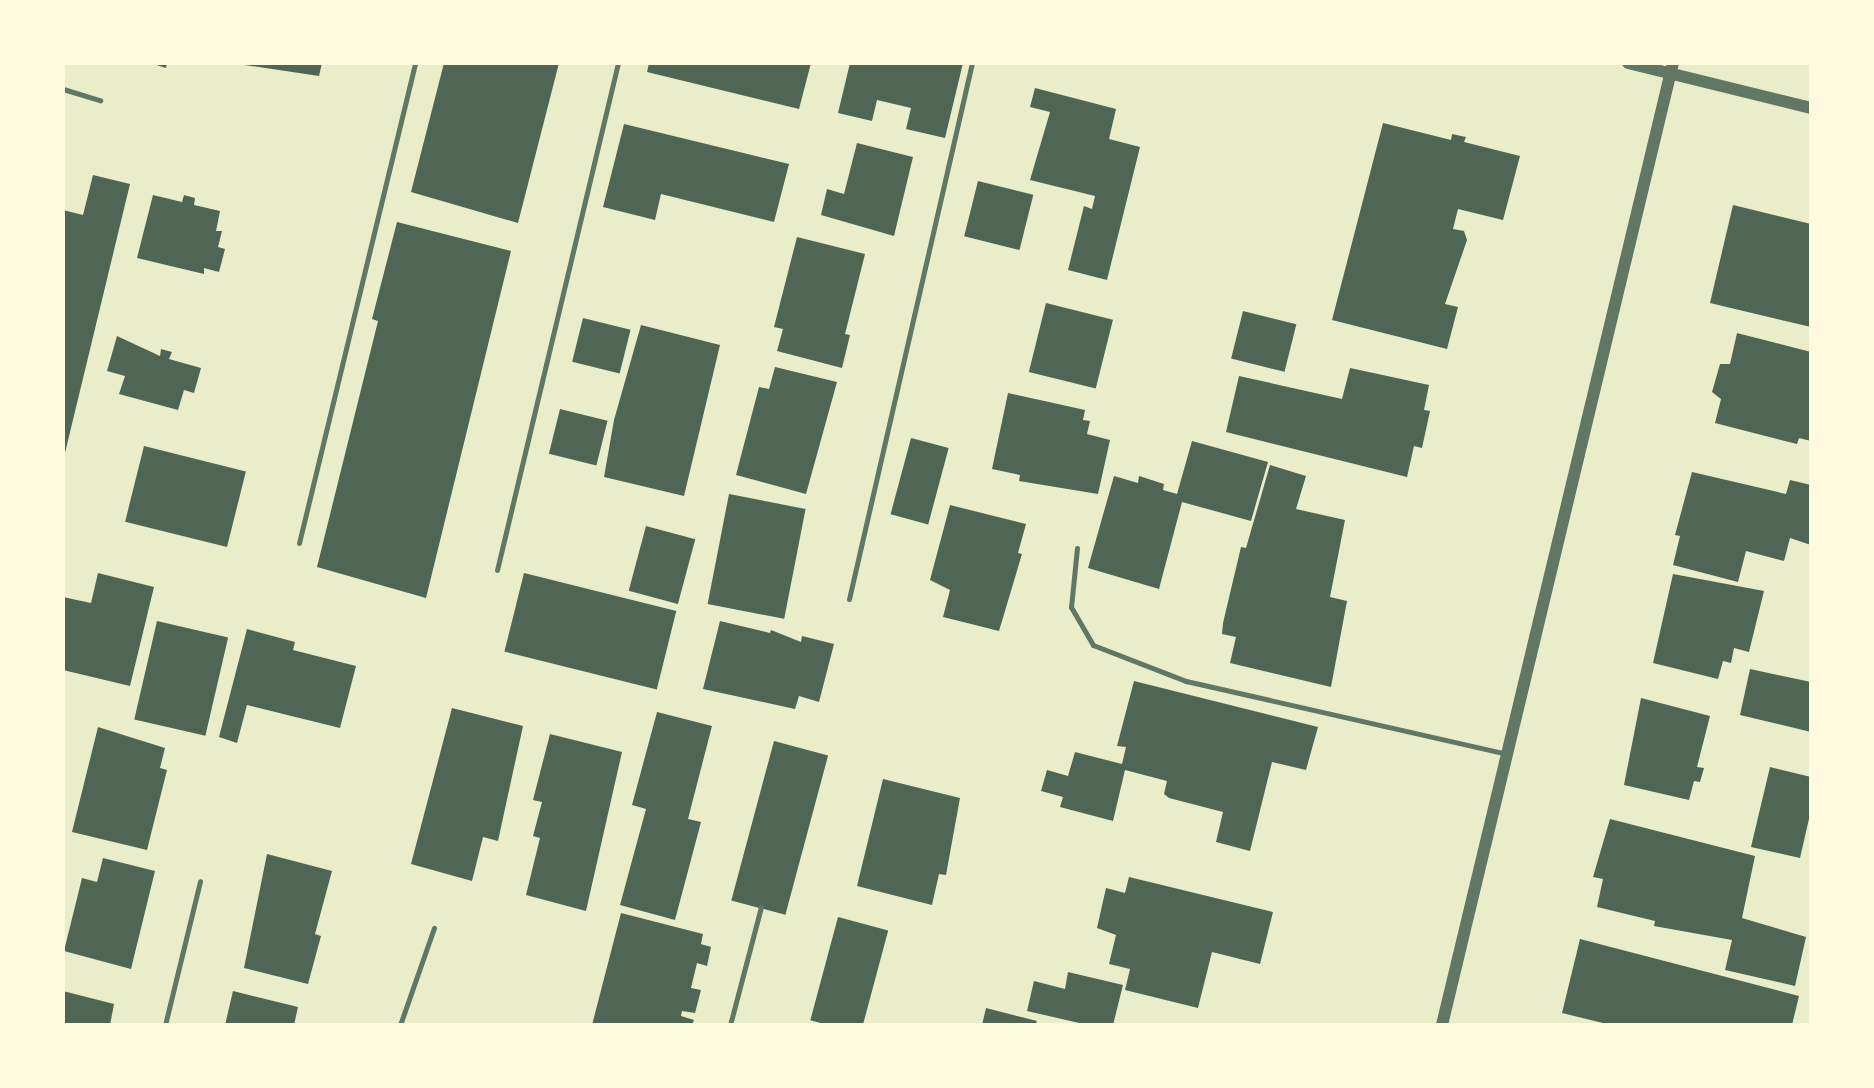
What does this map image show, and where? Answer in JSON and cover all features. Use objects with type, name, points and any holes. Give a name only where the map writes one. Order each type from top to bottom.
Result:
[{"type":"street","points":[[1628,63],[1671,68],[1811,108]]},
{"type":"street","points":[[1442,1025],[1671,68]]},
{"type":"lane","points":[[299,543],[415,63]]},
{"type":"lane","points":[[497,570],[618,63]]},
{"type":"lane","points":[[849,599],[972,63]]},
{"type":"lane","points":[[63,89],[100,100]]},
{"type":"lane","points":[[1077,548],[1072,607],[1093,645],[1186,681],[1507,754]]},
{"type":"lane","points":[[165,1025],[200,881]]},
{"type":"lane","points":[[730,1025],[761,907]]},
{"type":"lane","points":[[400,1025],[434,928]]},
{"type":"building","points":[[150,63],[167,63],[166,68]]},
{"type":"building","points":[[238,63],[322,63],[319,76],[238,64]]},
{"type":"building","points":[[444,63],[559,63],[518,223],[411,192]]},
{"type":"building","points":[[649,63],[811,63],[799,109],[647,72]]},
{"type":"building","points":[[850,63],[963,63],[945,138],[906,129],[911,108],[877,100],[872,121],[838,113]]},
{"type":"building","points":[[1035,88],[1116,109],[1109,139],[1140,147],[1107,280],[1068,270],[1084,206],[1092,209],[1095,196],[1030,180],[1050,112],[1030,107]]},
{"type":"building","points":[[1383,123],[1451,140],[1452,134],[1466,137],[1464,142],[1520,156],[1503,220],[1458,209],[1453,229],[1464,231],[1467,240],[1445,304],[1458,307],[1447,349],[1332,320]]},
{"type":"building","points":[[624,124],[789,164],[774,222],[661,194],[655,220],[603,207]]},
{"type":"building","points":[[857,143],[913,157],[894,236],[821,215],[827,189],[844,194]]},
{"type":"building","points":[[93,175],[130,184],[64,457],[63,210],[83,215]]},
{"type":"building","points":[[978,181],[1033,195],[1020,250],[964,236]]},
{"type":"building","points":[[153,195],[182,202],[184,195],[195,198],[194,205],[220,211],[216,231],[222,231],[218,247],[225,249],[219,272],[204,268],[204,274],[137,258]]},
{"type":"building","points":[[1733,205],[1811,224],[1811,327],[1710,303]]},
{"type":"building","points":[[397,222],[511,251],[426,598],[317,567],[378,321],[372,319]]},
{"type":"building","points":[[797,237],[865,254],[845,334],[850,335],[842,368],[777,351],[783,329],[774,327]]},
{"type":"building","points":[[1046,303],[1113,320],[1096,389],[1029,372]]},
{"type":"building","points":[[1243,311],[1296,324],[1285,372],[1231,359]]},
{"type":"building","points":[[583,318],[631,330],[620,374],[572,362]]},
{"type":"building","points":[[641,325],[720,345],[684,496],[604,477],[614,420]]},
{"type":"building","points":[[1737,333],[1811,352],[1811,441],[1799,438],[1797,444],[1715,423],[1721,399],[1712,392],[1720,364],[1730,364]]},
{"type":"building","points":[[117,336],[160,356],[161,349],[172,352],[169,359],[201,368],[194,393],[184,390],[178,410],[119,394],[125,376],[107,371]]},
{"type":"building","points":[[775,367],[837,382],[806,494],[736,475],[759,387],[769,389]]},
{"type":"building","points":[[1350,368],[1429,385],[1424,410],[1430,411],[1422,448],[1414,446],[1407,477],[1226,432],[1239,376],[1342,399]]},
{"type":"building","points":[[1008,393],[1085,410],[1083,420],[1090,421],[1087,434],[1110,440],[1098,494],[1019,481],[1020,475],[992,469]]},
{"type":"building","points":[[560,409],[608,421],[596,465],[549,454]]},
{"type":"building","points":[[911,438],[949,448],[928,524],[891,514]]},
{"type":"building","points":[[1192,441],[1268,462],[1251,521],[1182,502],[1159,589],[1088,568],[1114,476],[1138,483],[1139,476],[1164,484],[1163,490],[1177,494]]},
{"type":"building","points":[[144,446],[246,471],[227,547],[125,522]]},
{"type":"building","points":[[1270,465],[1306,476],[1296,509],[1345,520],[1330,597],[1347,601],[1331,687],[1230,663],[1236,637],[1222,634],[1241,547],[1246,548]]},
{"type":"building","points":[[1692,472],[1786,494],[1790,480],[1811,485],[1811,545],[1790,538],[1784,561],[1746,551],[1738,582],[1673,565],[1680,536],[1675,535]]},
{"type":"building","points":[[729,494],[806,509],[784,619],[708,604]]},
{"type":"building","points":[[950,505],[1026,524],[1018,553],[1022,554],[999,631],[943,617],[950,590],[930,580]]},
{"type":"building","points":[[646,526],[695,539],[678,604],[629,591]]},
{"type":"building","points":[[98,573],[154,587],[130,686],[63,670],[63,597],[91,603]]},
{"type":"building","points":[[524,573],[676,611],[657,690],[504,652]]},
{"type":"building","points":[[1673,574],[1764,591],[1749,652],[1734,648],[1731,663],[1723,661],[1718,679],[1653,663]]},
{"type":"building","points":[[157,621],[228,637],[205,736],[134,719]]},
{"type":"building","points":[[720,621],[770,633],[771,630],[801,642],[802,636],[834,644],[819,702],[799,696],[795,709],[703,689]]},
{"type":"building","points":[[247,629],[295,642],[293,650],[356,666],[340,728],[247,705],[237,743],[219,737]]},
{"type":"building","points":[[1750,669],[1811,682],[1811,732],[1740,715]]},
{"type":"building","points":[[1134,681],[1318,727],[1306,770],[1272,762],[1250,851],[1216,842],[1223,812],[1169,798],[1164,794],[1167,781],[1125,770],[1113,821],[1060,807],[1063,797],[1041,791],[1047,770],[1068,776],[1075,752],[1122,764],[1126,747],[1117,746]]},
{"type":"building","points":[[1641,698],[1710,716],[1697,767],[1704,768],[1700,782],[1694,781],[1689,800],[1624,785]]},
{"type":"building","points":[[452,708],[523,726],[498,841],[483,837],[472,881],[411,864]]},
{"type":"building","points":[[657,712],[712,726],[688,819],[701,822],[675,920],[620,905],[646,809],[632,805]]},
{"type":"building","points":[[98,727],[165,748],[160,768],[167,770],[147,850],[72,832]]},
{"type":"building","points":[[550,734],[622,752],[586,911],[526,895],[540,838],[533,836],[542,802],[533,800]]},
{"type":"building","points":[[774,741],[828,755],[785,915],[731,900]]},
{"type":"building","points":[[1770,767],[1811,777],[1811,810],[1800,858],[1751,847]]},
{"type":"building","points":[[883,779],[960,798],[946,875],[939,874],[932,905],[857,886]]},
{"type":"building","points":[[1610,819],[1755,856],[1742,918],[1806,937],[1795,986],[1725,970],[1732,940],[1654,926],[1655,921],[1597,907],[1603,879],[1593,877]]},
{"type":"building","points":[[267,854],[332,871],[315,934],[321,936],[308,984],[244,968]]},
{"type":"building","points":[[103,858],[155,871],[131,969],[64,951],[82,878],[97,882]]},
{"type":"building","points":[[1129,877],[1273,912],[1260,964],[1212,952],[1198,1008],[1125,990],[1130,969],[1109,964],[1116,935],[1097,928],[1106,888],[1125,893]]},
{"type":"building","points":[[621,913],[703,934],[701,944],[711,947],[707,966],[697,963],[691,988],[701,990],[695,1013],[682,1011],[681,1016],[694,1020],[692,1025],[592,1025]]},
{"type":"building","points":[[838,917],[888,930],[863,1025],[828,1025],[810,1020]]},
{"type":"building","points":[[1580,939],[1799,996],[1792,1025],[1611,1025],[1562,1013]]},
{"type":"building","points":[[1068,972],[1123,985],[1113,1025],[1088,1025],[1027,1011],[1034,981],[1065,989]]},
{"type":"building","points":[[63,991],[114,1004],[110,1025],[63,1025]]},
{"type":"building","points":[[233,991],[298,1007],[294,1025],[225,1025]]},
{"type":"building","points":[[986,1008],[1037,1021],[1035,1025],[982,1025]]}]
